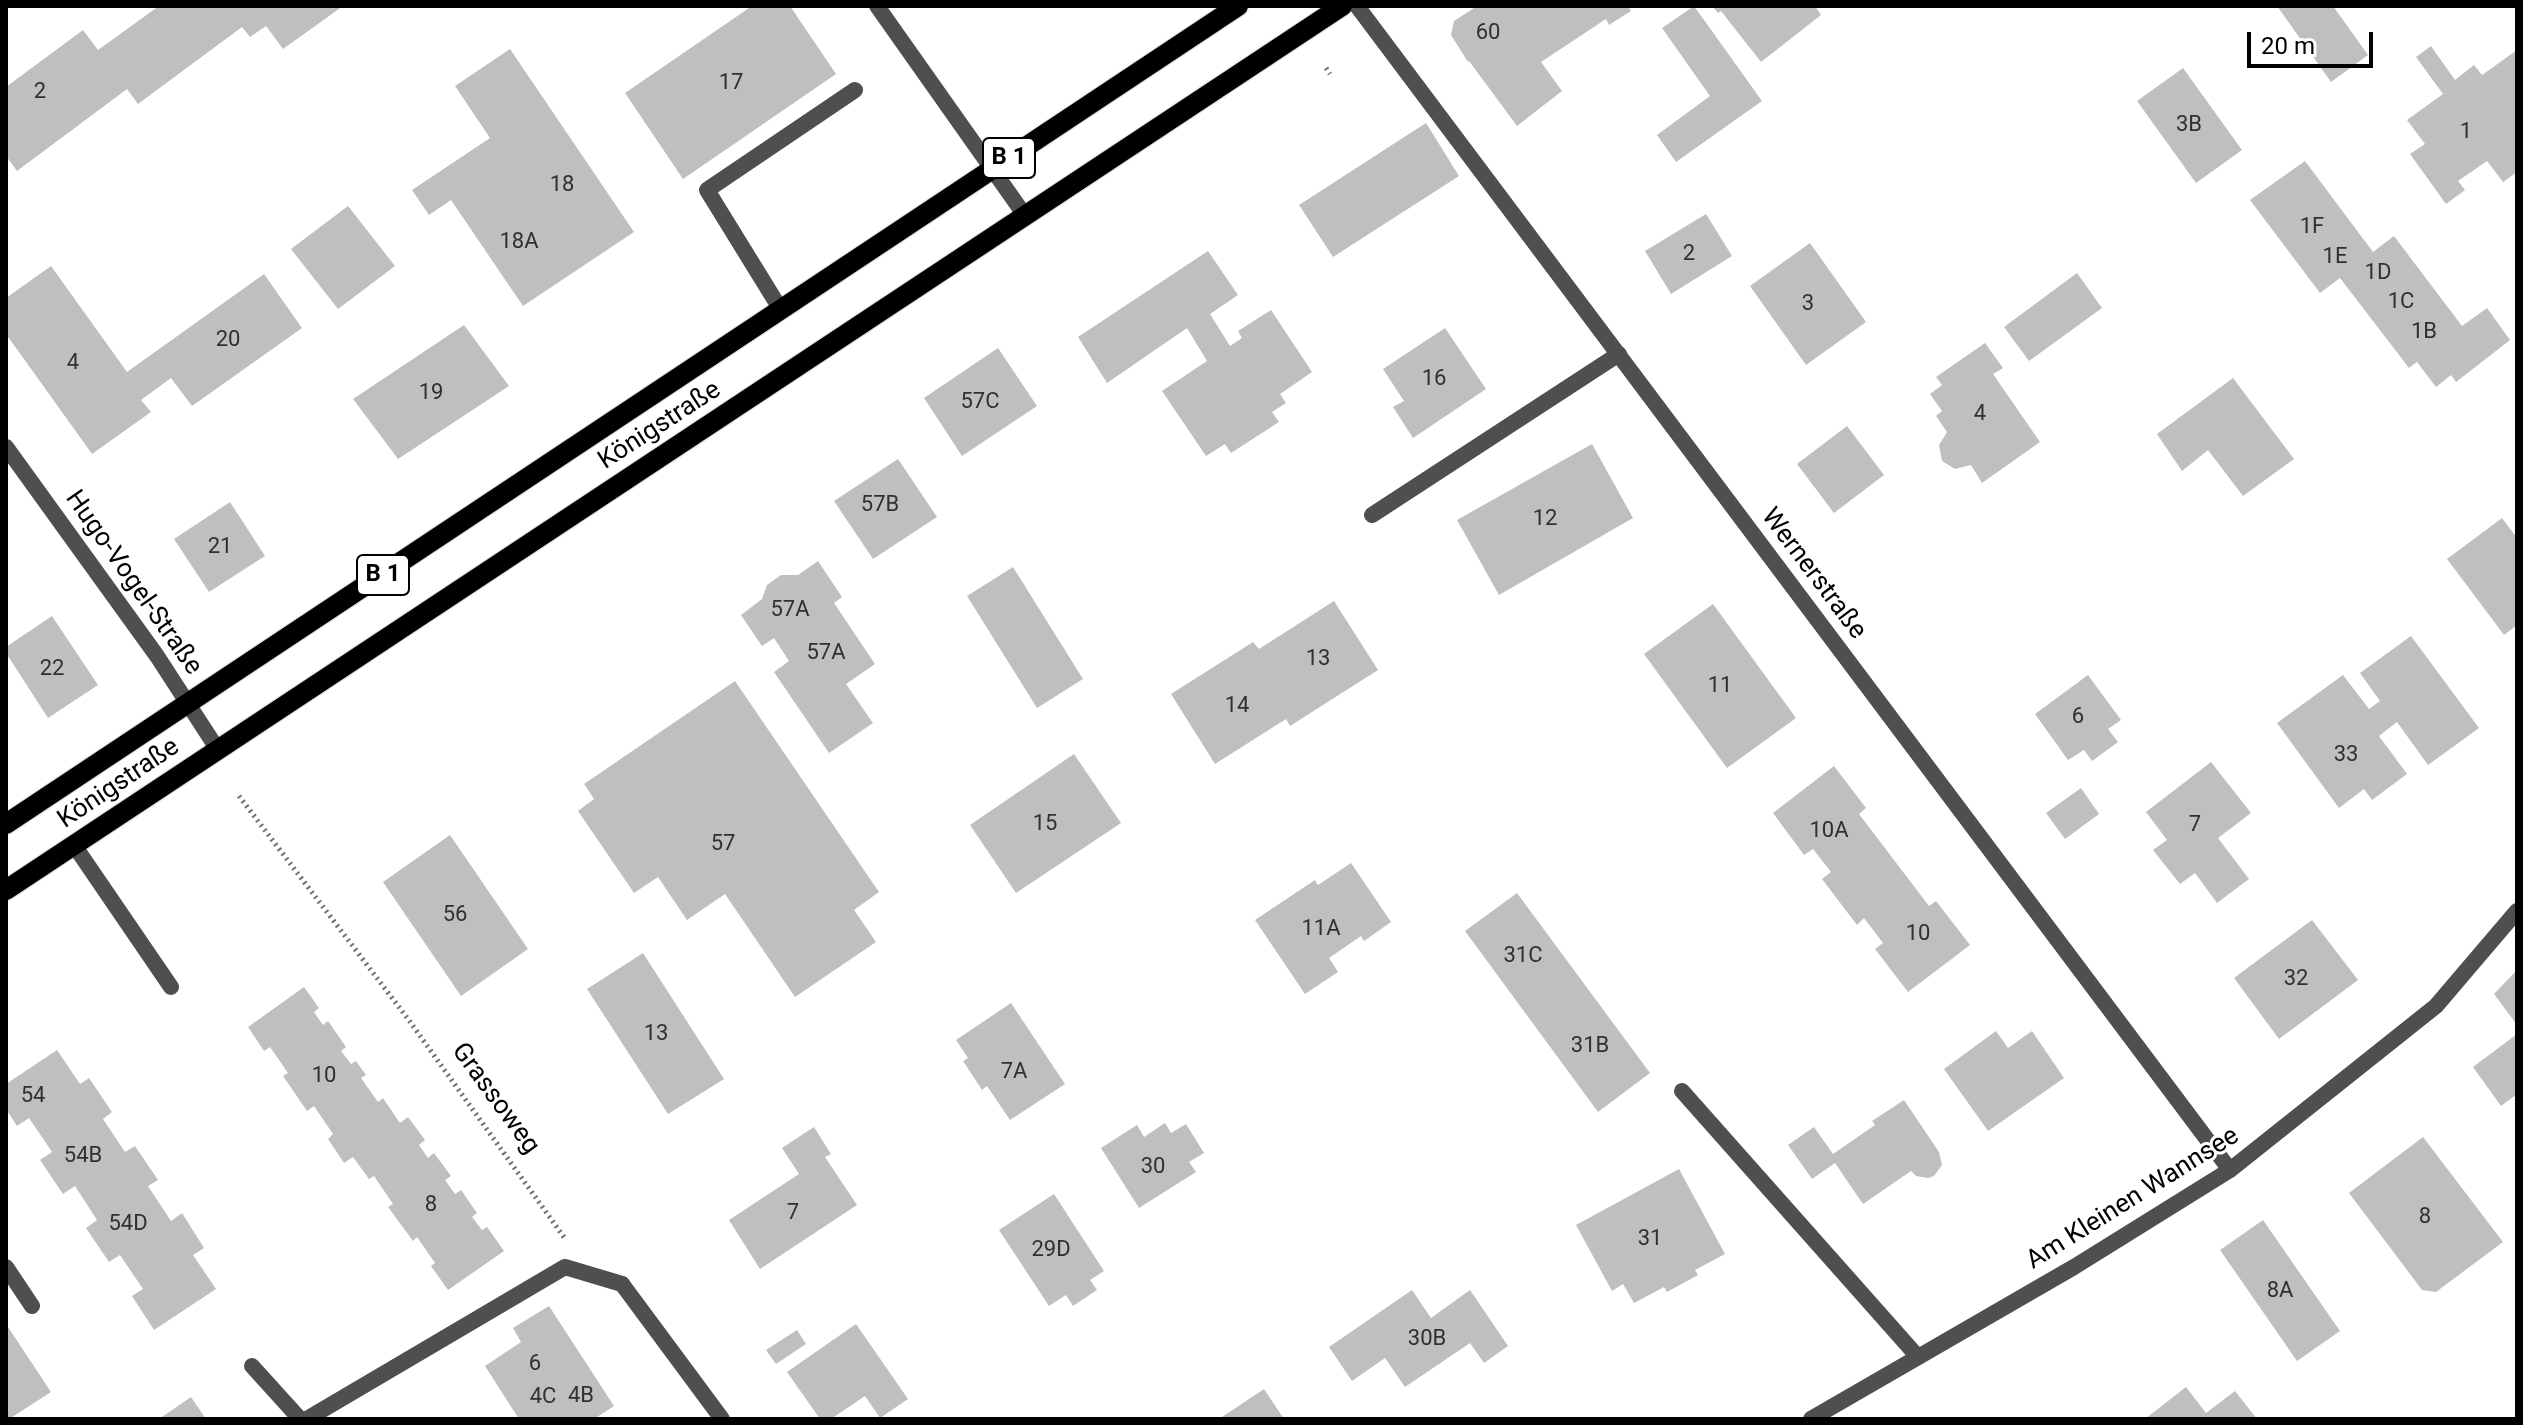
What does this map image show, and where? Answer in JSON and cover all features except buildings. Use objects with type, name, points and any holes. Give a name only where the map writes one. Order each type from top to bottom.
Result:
[{"type":"main road","name":"Königstraße","points":[[6,824],[1238,6]]},
{"type":"main road","name":"Königstraße","points":[[6,890],[1342,6]]},
{"type":"street","points":[[877,6],[1026,217]]},
{"type":"street","name":"Wernerstraße","points":[[1357,6],[2230,1170]]},
{"type":"street","points":[[781,310],[707,190],[855,90]]},
{"type":"street","points":[[1372,515],[1619,354]]},
{"type":"street","name":"Hugo-Vogel-Straße","points":[[6,447],[189,704],[218,750]]},
{"type":"street","points":[[74,845],[171,987]]},
{"type":"street","name":"Am Kleinen Wannsee","points":[[1811,1419],[2074,1267],[2230,1170],[2436,1006],[2517,911]]},
{"type":"street","points":[[1682,1091],[1918,1357]]},
{"type":"street","points":[[6,1267],[32,1306]]},
{"type":"street","points":[[307,1419],[565,1267],[622,1284],[722,1419]]},
{"type":"street","points":[[252,1366],[300,1419]]},
{"type":"path","name":"Grassoweg","points":[[239,796],[408,1019],[574,1251]]}]
